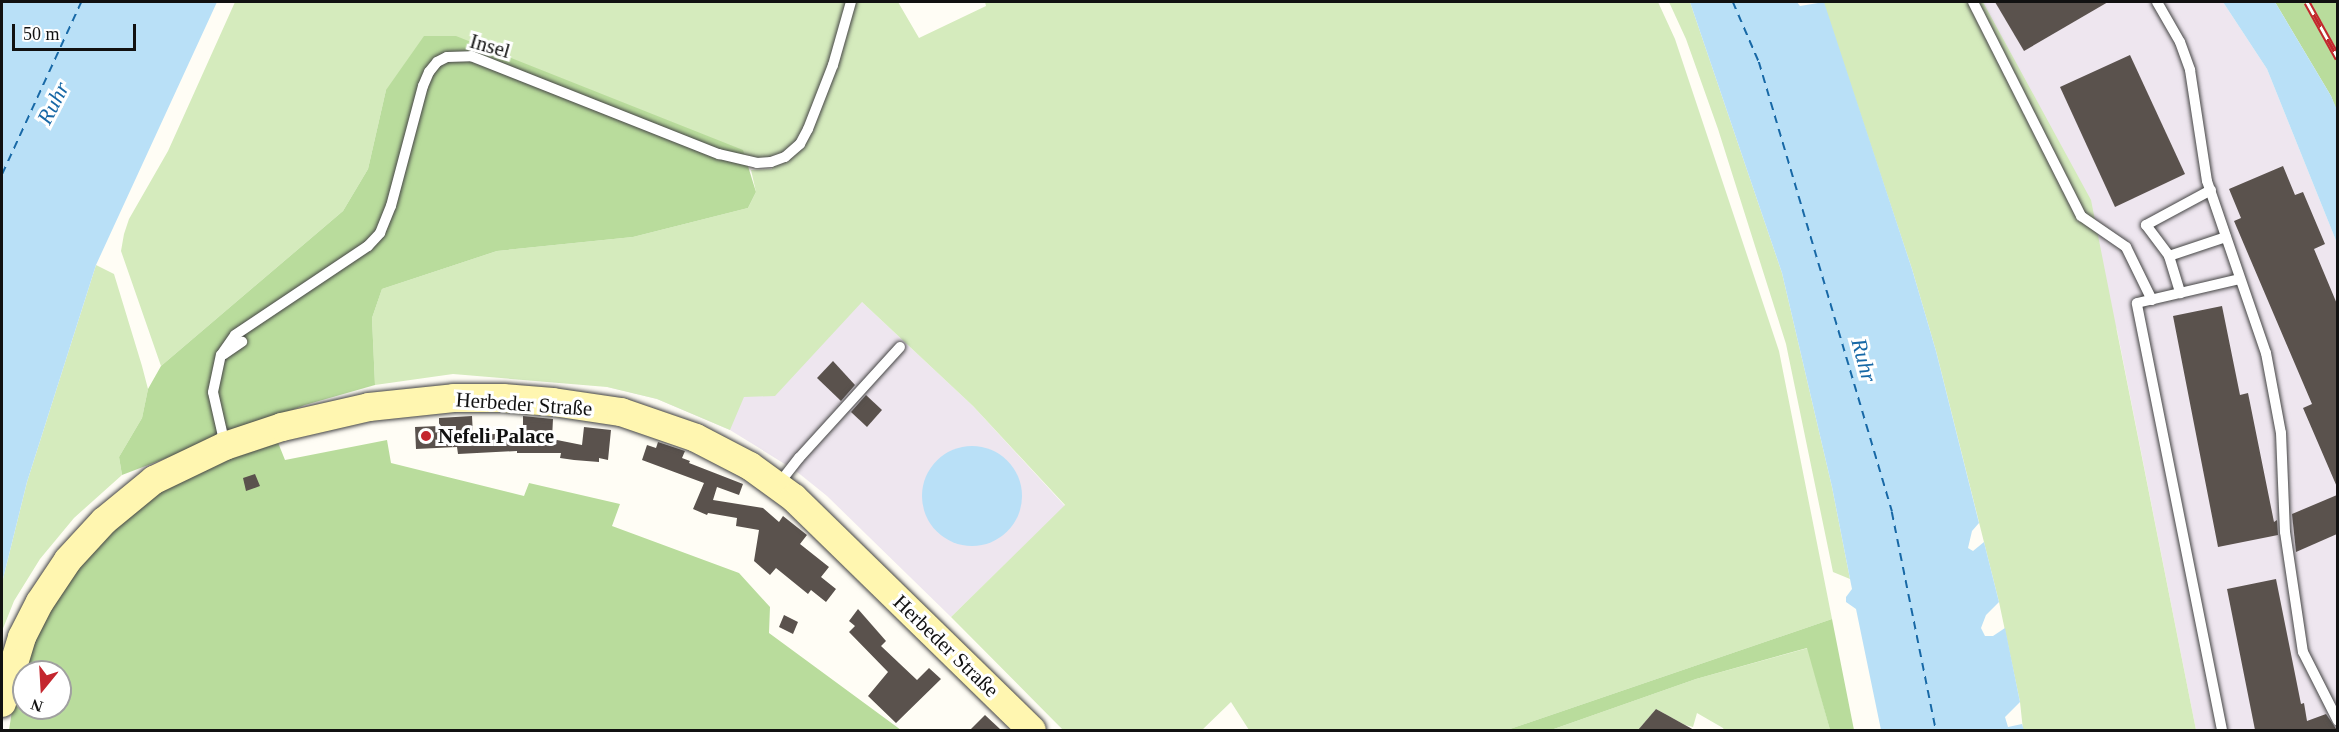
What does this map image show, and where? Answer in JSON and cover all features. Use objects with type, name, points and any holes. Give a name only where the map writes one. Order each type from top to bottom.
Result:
[{"type":"main road","name":"Herbeder Straße","points":[[2,703],[22,637],[40,602],[68,560],[104,521],[154,480],[225,446],[282,427],[369,407],[454,398],[533,400],[621,412],[696,438],[750,466],[794,498],[1032,730]]},
{"type":"lane","name":"Insel","points":[[225,446],[213,392],[221,355],[235,335],[368,246],[380,233],[391,206],[423,86],[429,72],[437,62],[447,57],[471,56],[719,154],[757,163],[771,162],[785,157],[800,144],[808,129],[833,65],[851,2]]},
{"type":"lane","points":[[1973,2],[2081,216],[2126,247],[2152,300]]},
{"type":"lane","points":[[2157,2],[2180,42],[2190,70],[2211,190],[2239,279],[2266,353],[2281,433],[2285,532],[2303,652],[2337,721]]},
{"type":"lane","points":[[2180,293],[2169,256],[2146,225],[2211,190]]},
{"type":"lane","points":[[2169,256],[2226,237]]},
{"type":"lane","points":[[2222,730],[2137,303],[2239,279]]},
{"type":"lane","points":[[221,355],[242,342]]},
{"type":"lane","points":[[777,486],[799,458],[900,347]]},
{"type":"shaded area","points":[[1983,2],[2223,2],[2267,69],[2337,243],[2337,730],[2196,730],[2117,330]]},
{"type":"shaded area","points":[[862,302],[973,406],[1065,506],[951,617],[827,496],[796,471],[730,430],[657,399],[546,372]]},
{"type":"green space","points":[[235,2],[898,2],[919,38],[986,6],[985,2],[1658,2],[1675,39],[1779,351],[1832,619],[1507,730],[1249,730],[1231,702],[1202,730],[1063,730],[951,617],[1065,505],[973,406],[862,302],[775,396],[744,397],[730,430],[657,399],[607,387],[453,374],[375,385],[372,318],[382,289],[497,251],[633,237],[748,208],[756,192],[751,170],[772,169],[771,162],[386,90],[368,169],[343,211],[161,366],[121,251],[124,234],[129,219],[168,151]]},
{"type":"green space","points":[[1669,2],[1690,2],[1782,273],[1832,487],[1850,579],[1833,572],[1786,344],[1718,129],[1686,39]]},
{"type":"green space","points":[[1823,2],[1983,2],[2091,200],[2196,730],[2023,730],[2020,702],[1999,602],[1936,351],[1912,269]]},
{"type":"green space","points":[[2275,2],[2337,2],[2337,112],[2331,96]]},
{"type":"green space","points":[[424,36],[456,36],[743,150],[756,192],[748,208],[633,237],[497,251],[382,289],[372,318],[375,385],[305,405],[122,475],[119,457],[142,418],[148,389],[161,366],[343,211],[368,169],[386,90]]},
{"type":"green space","points":[[96,265],[114,274],[142,366],[148,389],[142,418],[119,457],[122,475],[74,518],[40,559],[14,601],[2,631],[2,583],[27,482]]},
{"type":"green space","points":[[277,440],[285,460],[387,440],[391,463],[524,496],[529,483],[620,504],[612,526],[739,573],[770,607],[769,633],[901,730],[9,730],[12,711],[12,720],[72,720],[72,660],[27,660],[28,658],[50,606],[78,566],[106,535],[148,499],[199,470]]},
{"type":"green space","points":[[1832,619],[1854,730],[1830,730],[1807,648],[1696,679],[1551,730],[1507,730]]},
{"type":"green space","points":[[1808,648],[1830,730],[1724,730],[1697,713],[1693,727],[1656,709],[1638,730],[1551,730],[1696,679]]},
{"type":"water","name":"Ruhr","points":[[2,2],[217,2],[96,265],[27,482],[2,583]]},
{"type":"water","name":"Ruhr","points":[[1690,2],[1797,2],[1800,6],[1824,2],[1912,269],[1936,351],[1979,523],[1972,531],[1968,548],[1973,551],[1984,542],[1999,602],[1986,615],[1981,628],[1985,636],[1993,636],[2005,628],[2020,702],[2005,717],[2008,727],[2022,724],[2024,730],[1881,730],[1856,609],[1846,602],[1846,597],[1852,589],[1832,487],[1782,273]]},
{"type":"water","points":[[2223,2],[2275,2],[2331,96],[2338,112],[2337,243],[2267,69]]},
{"type":"water","points":[[972,446],[991,449],[1008,460],[1019,477],[1022,496],[1019,515],[1008,532],[991,543],[972,546],[953,543],[936,532],[925,515],[922,496],[925,477],[936,460],[953,449]]},
{"type":"building","points":[[1995,2],[2108,2],[2024,51]]},
{"type":"building","points":[[2130,55],[2185,174],[2115,207],[2060,87]]},
{"type":"building","points":[[2283,166],[2295,195],[2303,192],[2325,244],[2314,249],[2337,304],[2337,487],[2303,408],[2312,404],[2234,221],[2241,218],[2229,189]]},
{"type":"building","points":[[2222,306],[2240,395],[2248,393],[2274,522],[2277,520],[2278,535],[2218,547],[2173,316]]},
{"type":"building","points":[[833,361],[855,385],[841,401],[817,378]]},
{"type":"building","points":[[866,395],[882,410],[867,427],[851,412]]},
{"type":"building","points":[[472,416],[473,435],[495,434],[496,438],[523,439],[523,416],[553,419],[552,439],[582,445],[584,427],[611,430],[608,460],[599,458],[599,462],[574,460],[560,458],[561,453],[517,453],[517,451],[458,454],[457,447],[416,449],[415,427],[439,426],[439,418]]},
{"type":"building","points":[[658,442],[685,451],[682,458],[690,461],[689,463],[743,484],[739,495],[717,487],[713,500],[763,508],[779,522],[783,516],[807,535],[800,544],[829,567],[821,577],[836,589],[826,602],[811,590],[808,594],[776,568],[770,575],[754,561],[759,530],[736,526],[737,518],[708,513],[707,515],[693,509],[704,483],[642,460],[647,445],[656,448]]},
{"type":"building","points":[[255,474],[260,486],[246,491],[243,478]]},
{"type":"building","points":[[2337,495],[2337,534],[2296,552],[2292,514]]},
{"type":"building","points":[[2276,579],[2301,704],[2304,703],[2307,721],[2326,714],[2337,730],[2255,730],[2227,589]]},
{"type":"building","points":[[858,609],[886,641],[881,646],[917,680],[929,668],[941,679],[896,723],[868,696],[888,672],[849,632],[855,626],[849,621]]},
{"type":"building","points":[[784,615],[798,622],[793,634],[779,627]]},
{"type":"building","points":[[1656,709],[1667,715],[1694,730],[1638,730]]},
{"type":"building","points":[[985,715],[1001,730],[970,730]]},
{"type":"ferry route","points":[[2,174],[81,2]]},
{"type":"ferry route","points":[[1733,2],[1759,62],[1892,512],[1936,730]]},
{"type":"railway","points":[[2307,2],[2338,58]]},
{"type":"place","name":"Nefeli Palace","points":[[426,436]]}]
